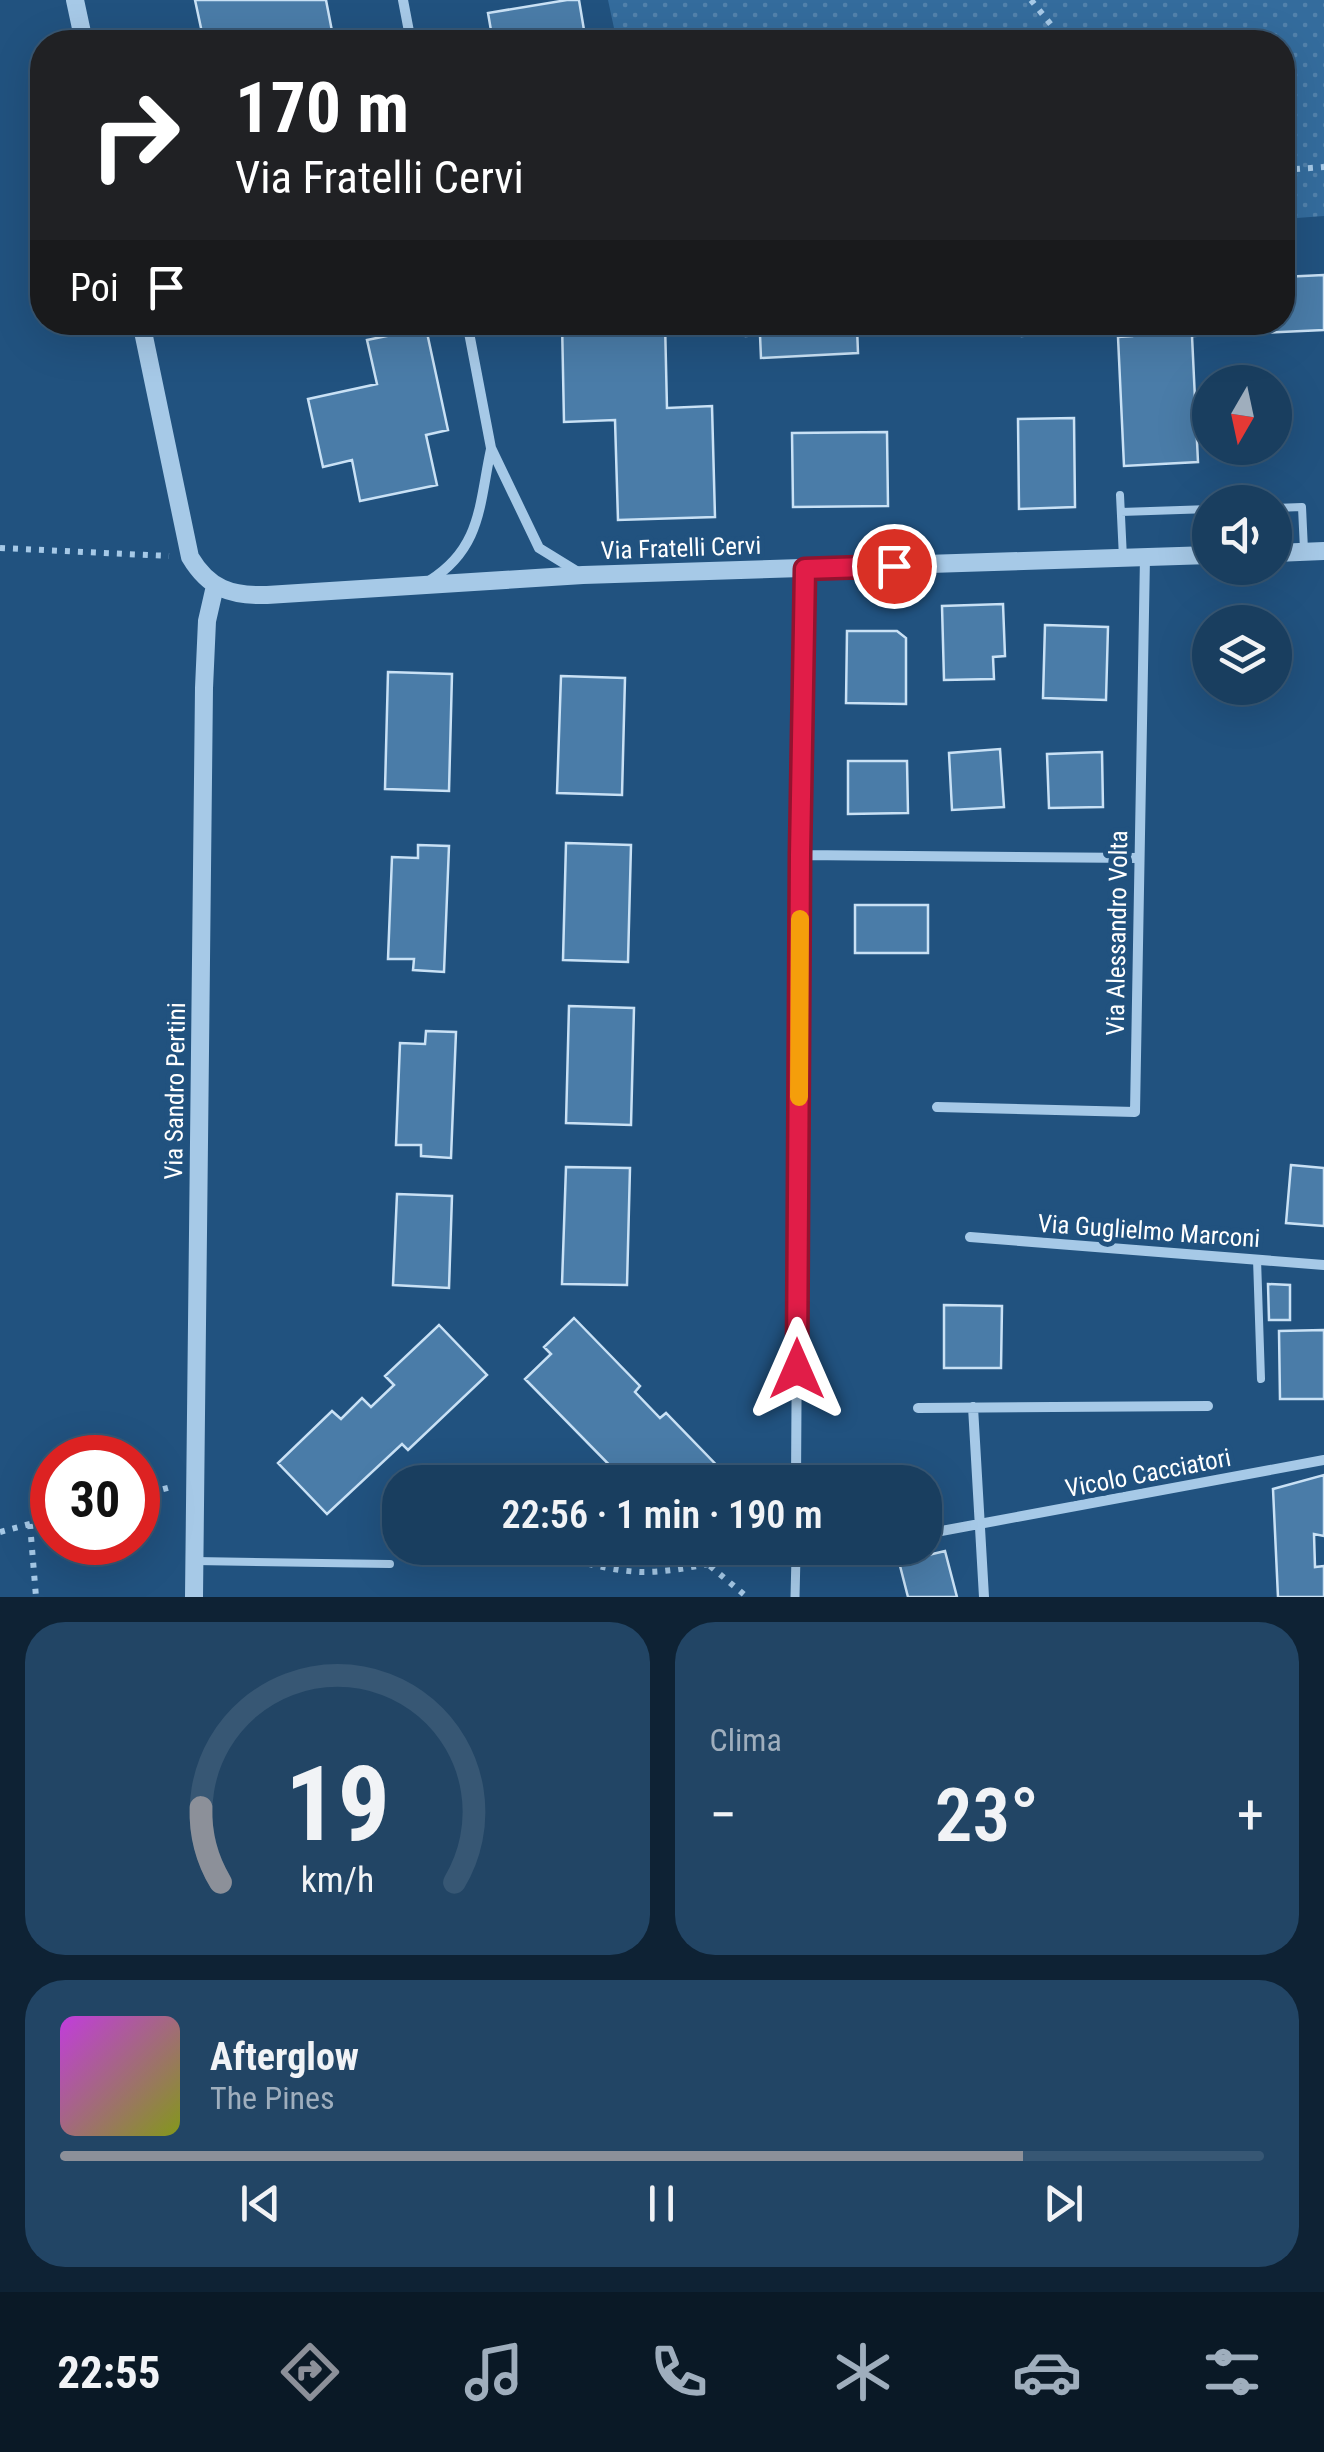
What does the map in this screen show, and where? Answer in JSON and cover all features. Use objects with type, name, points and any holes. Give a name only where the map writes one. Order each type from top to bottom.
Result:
[{"type":"street","points":[[75,0],[81,30]]},
{"type":"street","points":[[403,0],[409,30]]},
{"type":"street","points":[[144,335],[190,557],[214,586]]},
{"type":"street","points":[[469,335],[491,448],[539,548],[583,576]]},
{"type":"street","points":[[422,585],[450,566],[472,538],[491,448]]},
{"type":"street","points":[[1292,552],[1324,551]]},
{"type":"street","name":"Via Fratelli Cervi","points":[[214,586],[251,596],[583,576],[1192,556]]},
{"type":"street","name":"Via Alessandro Volta","points":[[937,1107],[1135,1112],[1146,557]]},
{"type":"street","points":[[796,1465],[805,569]]},
{"type":"street","name":"Via Sandro Pertini","points":[[194,1597],[204,688],[214,586]]},
{"type":"street","points":[[800,855],[1138,858]]},
{"type":"street","name":"Via Guglielmo Marconi","points":[[970,1237],[1324,1265]]},
{"type":"street","points":[[918,1408],[1208,1406]]},
{"type":"street","points":[[973,1407],[984,1597]]},
{"type":"street","name":"Vicolo Cacciatori","points":[[942,1531],[1324,1460]]},
{"type":"street","points":[[795,1597],[796,1565]]},
{"type":"lane","points":[[1120,494],[1123,558]]},
{"type":"lane","points":[[1292,507],[1302,507],[1304,552]]},
{"type":"lane","points":[[1121,512],[1192,510]]},
{"type":"lane","points":[[1256,1259],[1261,1379]]},
{"type":"lane","points":[[195,1560],[382,1564]]},
{"type":"path","points":[[1031,0],[1055,30]]},
{"type":"path","points":[[1295,169],[1324,167]]},
{"type":"path","points":[[0,548],[190,557]]},
{"type":"path","points":[[160,1490],[196,1480]]},
{"type":"path","points":[[0,1532],[30,1524]]},
{"type":"path","points":[[33,1565],[36,1597]]},
{"type":"path","points":[[590,1565],[642,1572],[709,1565],[748,1597]]},
{"type":"shaded area","points":[[608,0],[1324,0],[1324,216],[1295,218],[1295,30],[614,30]]},
{"type":"building","points":[[195,0],[326,0],[332,30],[201,30]]},
{"type":"building","points":[[579,0],[584,30],[491,30],[488,13]]},
{"type":"building","points":[[1324,275],[1324,330],[1295,331],[1295,276]]},
{"type":"building","points":[[428,335],[448,430],[426,435],[437,485],[360,501],[352,460],[323,467],[308,399],[377,384],[367,340]]},
{"type":"building","points":[[562,335],[665,335],[667,408],[712,406],[715,517],[618,520],[615,420],[564,422]]},
{"type":"building","points":[[760,335],[857,335],[858,353],[761,358]]},
{"type":"building","points":[[1214,335],[1192,336],[1192,462],[1124,466],[1118,337]]},
{"type":"building","points":[[1074,418],[1075,507],[1019,509],[1018,419]]},
{"type":"building","points":[[887,432],[888,506],[793,507],[792,433]]},
{"type":"building","points":[[1003,604],[1005,656],[993,657],[994,679],[944,680],[942,606]]},
{"type":"building","points":[[1045,625],[1108,627],[1106,700],[1043,698]]},
{"type":"building","points":[[847,631],[897,631],[906,638],[906,704],[846,703]]},
{"type":"building","points":[[388,672],[452,674],[449,791],[385,789]]},
{"type":"building","points":[[561,676],[625,678],[622,795],[557,793]]},
{"type":"building","points":[[1000,749],[1004,807],[952,810],[949,753]]},
{"type":"building","points":[[1102,752],[1103,807],[1049,808],[1047,754]]},
{"type":"building","points":[[848,761],[907,761],[908,813],[848,814]]},
{"type":"building","points":[[566,843],[631,845],[628,962],[563,960]]},
{"type":"building","points":[[418,845],[449,846],[444,972],[413,970],[414,959],[388,959],[392,857],[418,858]]},
{"type":"building","points":[[855,905],[928,905],[928,953],[855,953]]},
{"type":"building","points":[[569,1006],[634,1008],[631,1125],[566,1123]]},
{"type":"building","points":[[426,1031],[456,1032],[451,1158],[421,1156],[421,1145],[396,1145],[400,1043],[425,1044]]},
{"type":"building","points":[[1291,1165],[1324,1168],[1324,1226],[1286,1223]]},
{"type":"building","points":[[566,1167],[630,1168],[627,1285],[562,1284]]},
{"type":"building","points":[[397,1194],[452,1196],[449,1288],[393,1285]]},
{"type":"building","points":[[1268,1284],[1290,1285],[1290,1320],[1269,1320]]},
{"type":"building","points":[[944,1305],[1002,1306],[1001,1368],[944,1368]]},
{"type":"building","points":[[574,1318],[640,1386],[635,1392],[660,1418],[666,1413],[716,1465],[609,1465],[525,1379],[551,1354],[544,1347]]},
{"type":"building","points":[[439,1325],[487,1375],[408,1450],[402,1444],[327,1514],[278,1463],[332,1411],[341,1419],[362,1398],[371,1407],[394,1385],[385,1376]]},
{"type":"building","points":[[1324,1330],[1324,1399],[1280,1399],[1279,1331]]},
{"type":"building","points":[[1324,1475],[1324,1536],[1314,1534],[1315,1567],[1324,1566],[1324,1597],[1278,1597],[1273,1489]]},
{"type":"building","points":[[945,1551],[957,1597],[908,1597],[900,1565],[942,1565]]},
{"type":"slow traffic","points":[[799,1097],[800,919]]},
{"type":"route","points":[[797,1369],[805,569],[894,566]]}]
